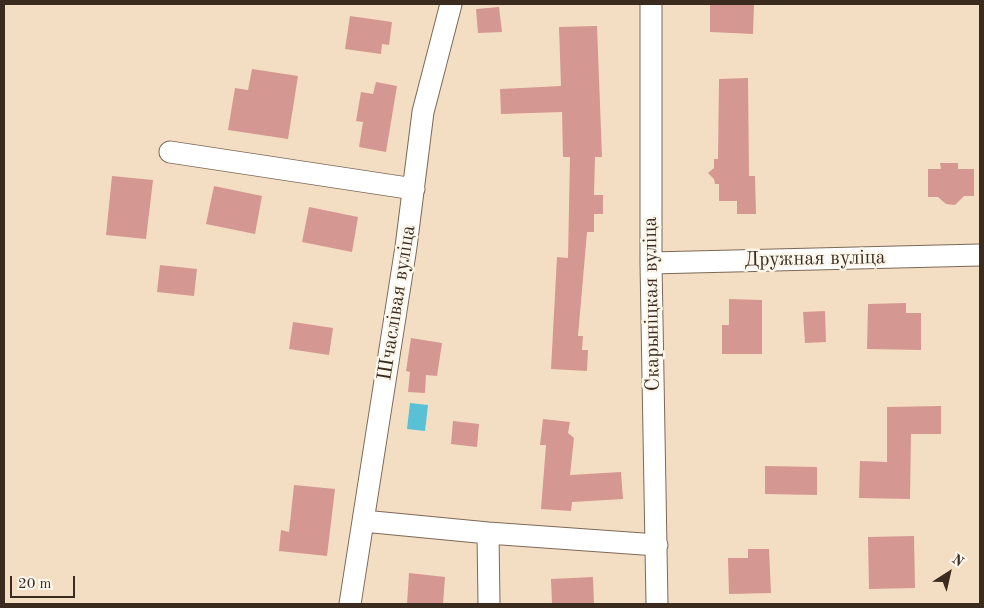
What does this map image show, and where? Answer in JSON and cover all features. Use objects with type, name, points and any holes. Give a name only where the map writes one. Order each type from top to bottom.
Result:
[{"type":"street","name":"Шчаслівая вуліца","points":[[350,604],[414,189],[423,112],[451,4]]},
{"type":"street","name":"Скарыніцкая вуліца","points":[[651,4],[651,263],[657,604]]},
{"type":"street","points":[[170,152],[414,189]]},
{"type":"street","name":"Дружная вуліца","points":[[651,263],[980,255]]},
{"type":"street","points":[[363,521],[488,533],[657,545]]},
{"type":"street","points":[[488,533],[489,604]]},
{"type":"water","points":[[410,403],[428,405],[425,431],[407,429]]},
{"type":"building","points":[[710,4],[754,4],[753,34],[710,32]]},
{"type":"building","points":[[499,7],[502,32],[478,33],[476,9]]},
{"type":"building","points":[[350,16],[392,22],[389,45],[382,44],[381,54],[345,49]]},
{"type":"building","points":[[597,26],[602,157],[595,157],[594,195],[603,195],[603,214],[594,214],[594,232],[587,232],[578,336],[583,336],[582,350],[588,350],[587,371],[551,369],[557,257],[568,258],[570,157],[563,157],[562,112],[501,114],[500,89],[561,86],[559,27]]},
{"type":"building","points":[[252,69],[298,76],[288,139],[228,130],[235,88],[248,90]]},
{"type":"building","points":[[748,78],[749,176],[755,176],[756,214],[737,214],[737,201],[719,201],[719,184],[715,184],[714,179],[708,173],[714,168],[714,159],[718,159],[719,79]]},
{"type":"building","points":[[376,82],[397,86],[386,152],[359,147],[363,122],[356,121],[361,92],[373,94]]},
{"type":"building","points":[[940,163],[958,163],[958,169],[974,169],[974,196],[964,196],[955,205],[946,204],[938,197],[928,197],[928,169],[941,169]]},
{"type":"building","points":[[112,176],[153,180],[146,239],[106,235]]},
{"type":"building","points":[[214,186],[262,196],[255,234],[206,224]]},
{"type":"building","points":[[309,207],[358,217],[352,252],[302,242]]},
{"type":"building","points":[[160,265],[197,269],[194,296],[157,292]]},
{"type":"building","points":[[729,299],[762,300],[762,354],[722,354],[722,325],[729,325]]},
{"type":"building","points":[[906,303],[906,313],[921,313],[921,350],[867,349],[868,304]]},
{"type":"building","points":[[825,311],[826,342],[805,343],[803,312]]},
{"type":"building","points":[[293,322],[333,328],[329,355],[289,349]]},
{"type":"building","points":[[411,338],[442,343],[437,376],[426,375],[425,393],[408,392],[410,372],[406,371]]},
{"type":"building","points":[[941,406],[941,434],[911,434],[910,499],[859,498],[860,461],[887,462],[887,407]]},
{"type":"building","points":[[543,419],[570,422],[568,433],[574,438],[570,475],[621,472],[623,499],[572,502],[571,511],[541,509],[546,445],[540,445]]},
{"type":"building","points":[[453,421],[479,424],[477,447],[451,444]]},
{"type":"building","points":[[765,466],[817,467],[817,495],[765,494]]},
{"type":"building","points":[[294,485],[335,489],[327,556],[279,551],[281,530],[289,532]]},
{"type":"building","points":[[914,536],[915,588],[869,589],[868,537]]},
{"type":"building","points":[[748,549],[769,549],[771,593],[729,594],[728,558],[748,558]]},
{"type":"building","points":[[409,573],[445,577],[443,604],[407,604]]},
{"type":"building","points":[[593,577],[594,604],[552,604],[551,579]]}]
